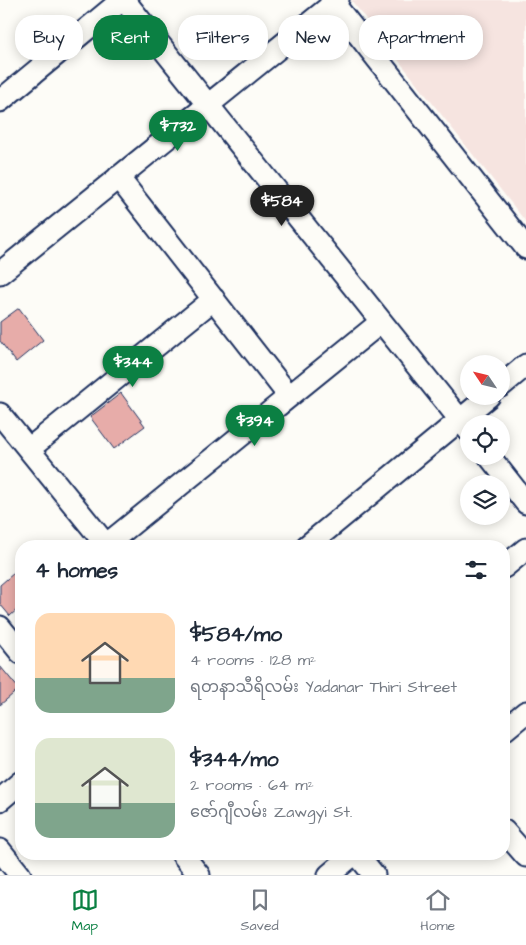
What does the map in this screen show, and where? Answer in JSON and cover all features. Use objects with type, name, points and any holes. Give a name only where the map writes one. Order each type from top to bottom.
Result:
[{"type":"street","points":[[0,101],[123,0],[460,421]]},
{"type":"street","points":[[0,273],[335,1],[526,248]]},
{"type":"street","points":[[118,177],[290,396]]},
{"type":"street","points":[[28,449],[214,299]]},
{"type":"street","points":[[113,540],[381,322]]},
{"type":"street","points":[[510,378],[526,365]]},
{"type":"street","points":[[473,415],[481,405]]},
{"type":"street","points":[[0,414],[103,540]]},
{"type":"street","points":[[315,540],[460,429]]},
{"type":"street","points":[[496,465],[526,503]]},
{"type":"street","points":[[510,561],[526,549]]},
{"type":"street","points":[[0,626],[15,645]]},
{"type":"street","points":[[510,725],[526,712]]},
{"type":"street","points":[[0,800],[15,787]]},
{"type":"street","points":[[510,838],[526,856]]},
{"type":"street","points":[[0,850],[20,875]]},
{"type":"street","points":[[187,860],[199,875]]},
{"type":"street","points":[[329,875],[348,860]]},
{"type":"street","points":[[361,860],[374,875]]},
{"type":"shaded area","points":[[351,0],[526,0],[526,222],[398,60],[483,60],[483,15],[363,15]]},
{"type":"building","points":[[19,308],[43,340],[16,362],[0,341],[0,322]]},
{"type":"building","points":[[121,393],[145,426],[114,449],[90,417]]},
{"type":"building","points":[[15,572],[15,611],[10,616],[0,604],[0,585]]},
{"type":"building","points":[[0,666],[15,684],[15,692],[0,705]]}]
